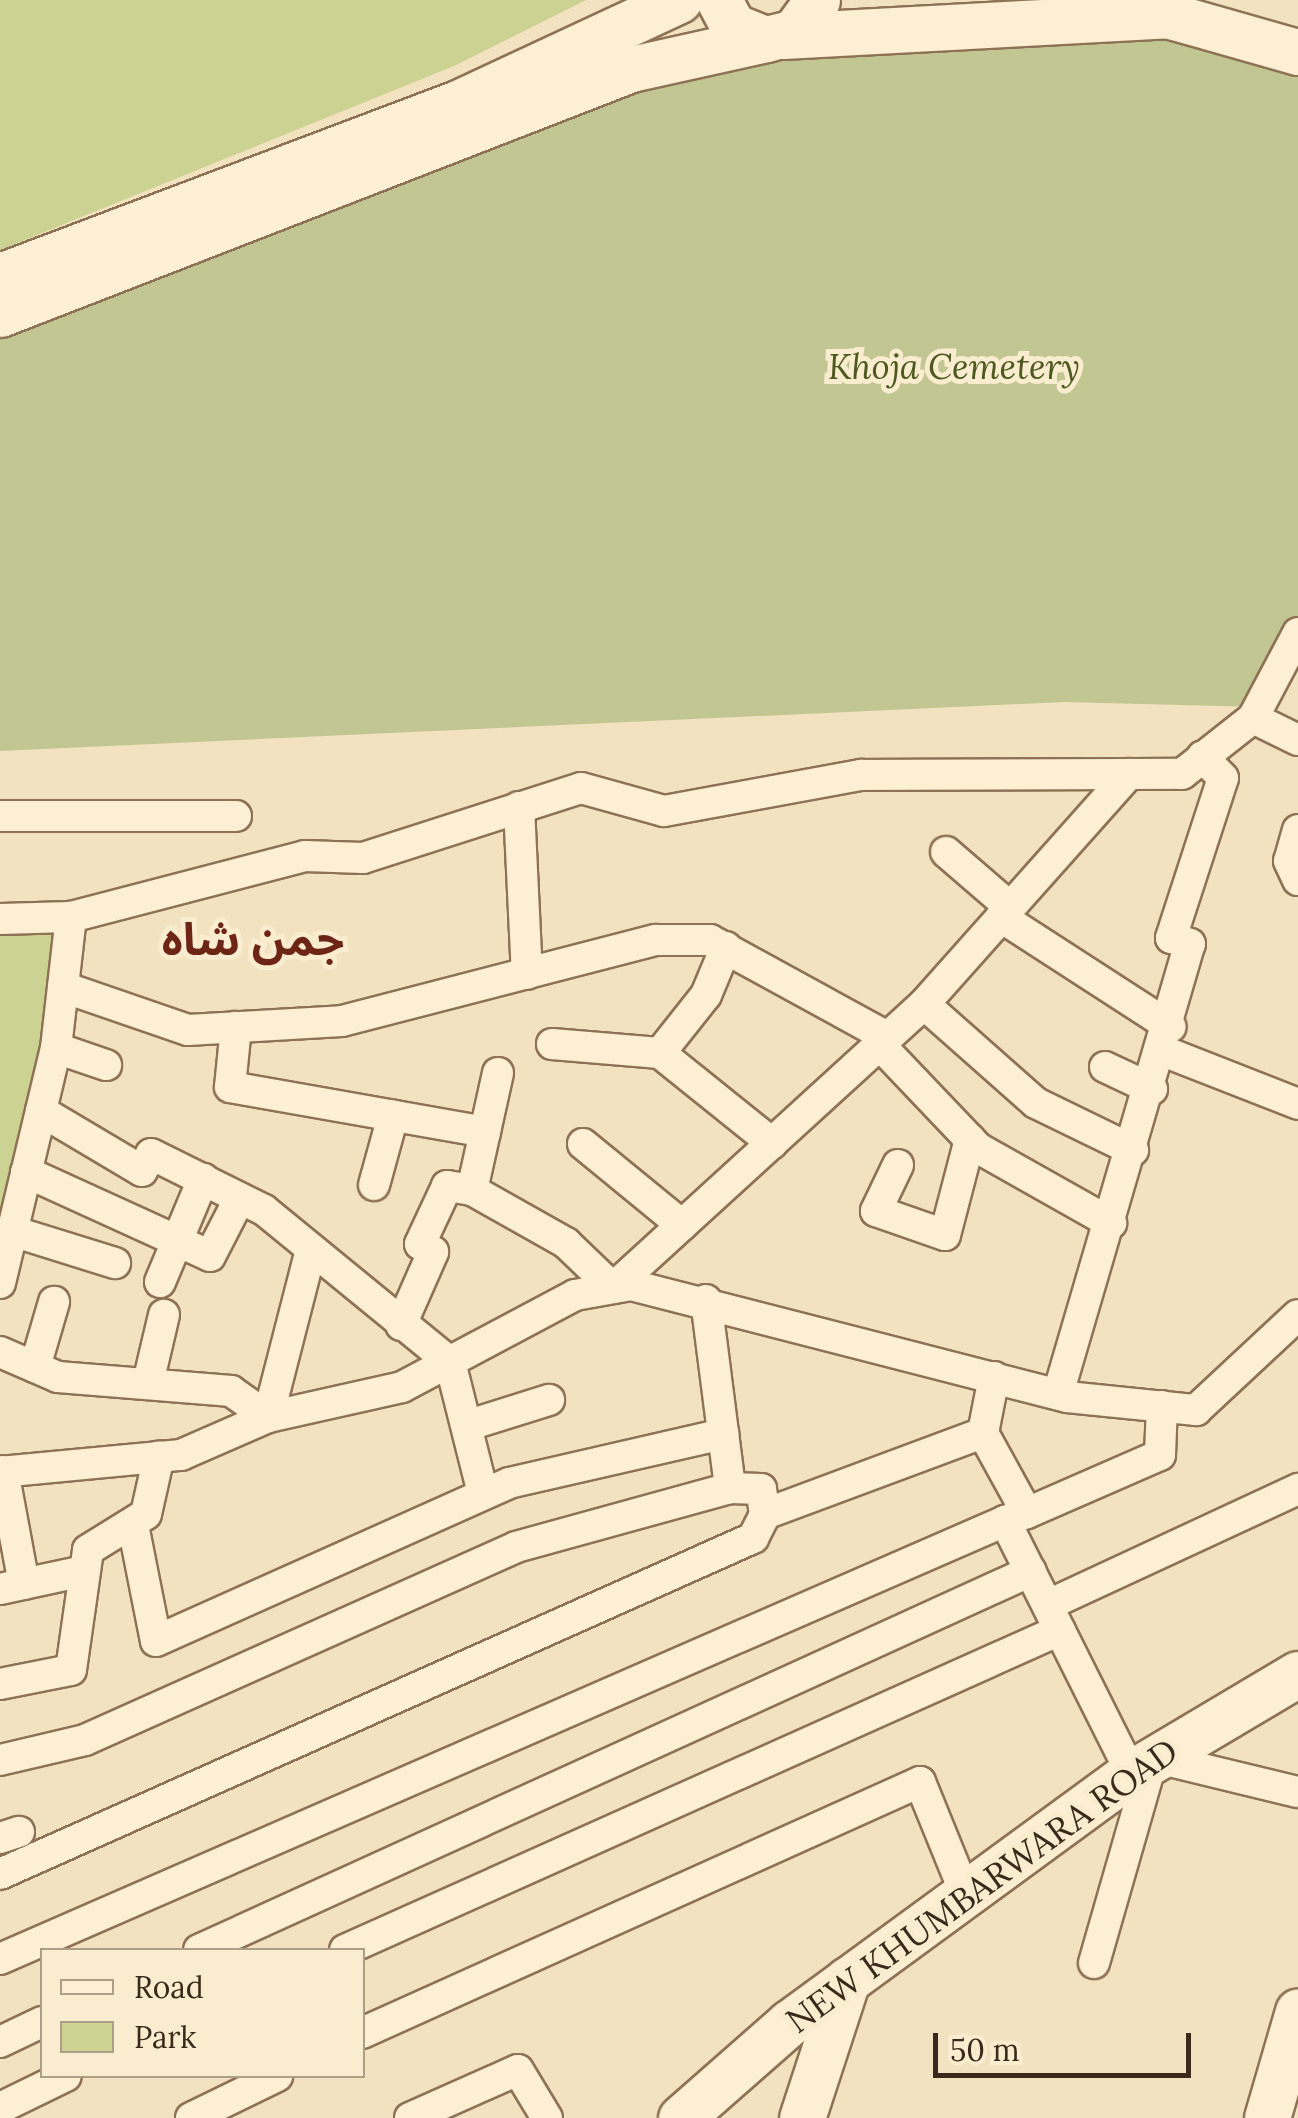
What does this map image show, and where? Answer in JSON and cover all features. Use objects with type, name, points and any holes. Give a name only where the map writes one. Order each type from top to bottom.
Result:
[{"type":"main road","points":[[0,276],[456,104],[679,0]]},
{"type":"main road","points":[[719,0],[733,26],[774,38],[807,21],[817,0]]},
{"type":"main road","points":[[1070,0],[1167,15],[1298,52]]},
{"type":"main road","points":[[0,314],[631,68],[774,38],[1167,15]]},
{"type":"main road","name":"NEW KHUMBARWARA ROAD","points":[[681,2118],[847,1980],[1142,1765],[1298,1674]]},
{"type":"main road","points":[[802,2118],[847,1980]]},
{"type":"main road","points":[[1267,2118],[1298,2012]]},
{"type":"street","points":[[0,919],[71,917],[305,856],[363,858],[581,788],[664,812],[862,775],[1182,774],[1253,718],[1298,633]]},
{"type":"street","points":[[1253,718],[1298,740]]},
{"type":"street","points":[[1058,1394],[1167,1039],[1190,944],[1171,938],[1223,778],[1202,756]]},
{"type":"street","points":[[613,1288],[924,1004],[1129,774]]},
{"type":"street","points":[[519,807],[526,974]]},
{"type":"street","points":[[0,816],[236,816]]},
{"type":"street","points":[[1298,830],[1289,861],[1298,880]]},
{"type":"street","points":[[946,852],[1006,912],[1167,1039],[1298,1104]]},
{"type":"street","points":[[0,1283],[56,1048],[71,917]]},
{"type":"street","points":[[63,987],[188,1030],[359,1018],[656,940],[726,946],[883,1041],[970,1139],[1111,1223]]},
{"type":"street","points":[[660,1053],[706,995],[726,946]]},
{"type":"street","points":[[924,1004],[1036,1102],[1133,1150]]},
{"type":"street","points":[[236,1027],[230,1086],[485,1132]]},
{"type":"street","points":[[552,1044],[660,1053],[772,1143]]},
{"type":"street","points":[[56,1048],[106,1065]]},
{"type":"street","points":[[1105,1067],[1152,1089]]},
{"type":"street","points":[[472,1190],[498,1073]]},
{"type":"street","points":[[41,1111],[142,1172],[151,1154],[240,1198],[312,1250],[450,1362],[469,1425],[483,1493]]},
{"type":"street","points":[[374,1185],[394,1116]]},
{"type":"street","points":[[898,1166],[876,1211],[945,1235],[970,1139]]},
{"type":"street","points":[[583,1144],[682,1225]]},
{"type":"street","points":[[26,1172],[210,1256],[240,1198]]},
{"type":"street","points":[[160,1282],[173,1238],[203,1180]]},
{"type":"street","points":[[401,1325],[434,1252],[420,1244],[447,1186],[472,1190],[566,1243],[613,1288]]},
{"type":"street","points":[[12,1231],[115,1262]]},
{"type":"street","points":[[268,1417],[312,1250]]},
{"type":"street","points":[[83,1571],[12,1586],[1,1464],[159,1456],[268,1417],[402,1387],[575,1295],[613,1288],[706,1300],[1058,1394],[1196,1410],[1298,1315]]},
{"type":"street","points":[[706,1300],[730,1488]]},
{"type":"street","points":[[35,1368],[54,1302]]},
{"type":"street","points":[[148,1383],[164,1315]]},
{"type":"street","points":[[0,1352],[35,1368],[231,1391],[268,1417]]},
{"type":"street","points":[[994,1377],[983,1434],[1016,1517],[1030,1571],[1142,1765],[1094,1963]]},
{"type":"street","points":[[469,1425],[550,1400]]},
{"type":"street","points":[[0,1960],[1160,1455],[1162,1406]]},
{"type":"street","points":[[133,1525],[156,1641],[483,1493],[724,1434]]},
{"type":"street","points":[[765,1514],[983,1434]]},
{"type":"street","points":[[0,1684],[71,1670],[83,1571],[94,1540],[133,1525],[154,1502],[159,1456]]},
{"type":"street","points":[[0,1760],[86,1740],[516,1547],[730,1488],[761,1489],[765,1514],[753,1538],[0,1874]]},
{"type":"street","points":[[349,1948],[1054,1618],[1298,1490]]},
{"type":"street","points":[[203,1948],[1030,1571]]},
{"type":"street","points":[[1142,1765],[1298,1792]]},
{"type":"street","points":[[365,2032],[920,1782],[965,1894]]},
{"type":"street","points":[[0,2042],[40,2023]]},
{"type":"street","points":[[410,2118],[518,2070],[547,2118]]},
{"type":"street","points":[[0,2108],[62,2078]]},
{"type":"street","points":[[191,2118],[273,2078]]},
{"type":"green space","points":[[0,0],[586,0],[454,66],[0,250]]},
{"type":"green space","name":"Khoja Cemetery","points":[[1168,16],[1298,52],[1298,635],[1260,707],[1064,702],[0,751],[0,268],[609,68]]},
{"type":"green space","points":[[71,917],[0,1292],[0,919]]},
{"type":"district","name":"جمن شاہ","points":[[253,939]]}]
